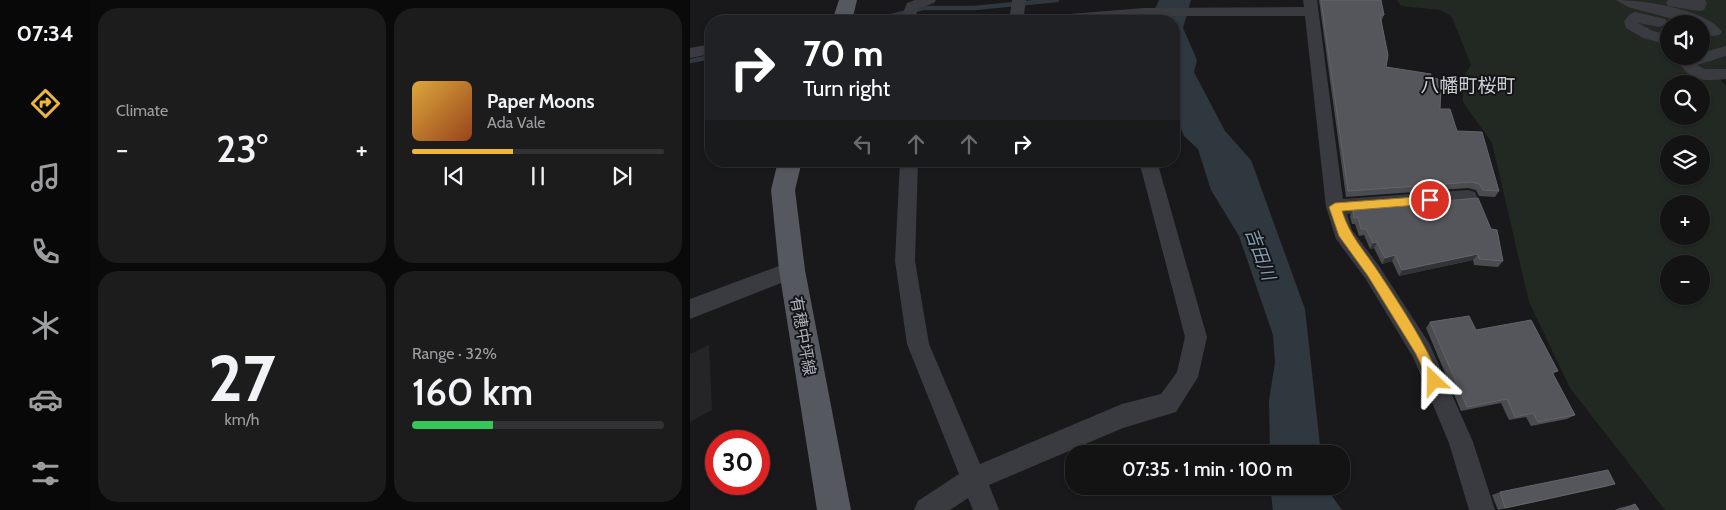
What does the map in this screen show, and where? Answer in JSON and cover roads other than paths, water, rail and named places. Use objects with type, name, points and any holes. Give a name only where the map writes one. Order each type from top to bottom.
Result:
[{"type":"main road","points":[[844,15],[848,0]]},
{"type":"main road","name":"有穂中坪線","points":[[789,167],[783,190],[792,270],[834,510]]},
{"type":"street","points":[[909,15],[912,6],[929,0]]},
{"type":"street","points":[[1017,15],[1019,0]]},
{"type":"street","points":[[1087,15],[1090,0]]},
{"type":"street","points":[[1623,0],[1672,15]]},
{"type":"street","points":[[1656,0],[1699,7],[1700,3],[1695,0]]},
{"type":"street","points":[[1135,15],[1142,13],[1310,6],[1335,207],[1343,233],[1372,272],[1421,350],[1461,442],[1482,510]]},
{"type":"street","points":[[1660,22],[1641,17],[1631,20],[1631,25],[1637,30],[1660,37]]},
{"type":"street","points":[[1710,41],[1726,41]]},
{"type":"street","points":[[690,54],[705,50]]},
{"type":"street","points":[[1726,51],[1690,62],[1688,66],[1693,71],[1710,75],[1726,74]]},
{"type":"street","points":[[909,167],[905,261],[918,344],[986,510]]},
{"type":"street","points":[[926,510],[974,480],[1122,416],[1168,404],[1187,377],[1196,337],[1150,167]]},
{"type":"street","points":[[1335,207],[1468,197]]},
{"type":"street","points":[[690,309],[792,270]]},
{"type":"water","name":"吉田川","points":[[1159,0],[1191,0],[1183,28],[1197,60],[1194,72],[1225,131],[1251,160],[1305,309],[1320,445],[1270,445],[1269,400],[1275,363],[1273,335],[1239,236],[1211,190],[1198,149],[1184,136],[1180,126],[1180,15],[1152,15]]},
{"type":"water","points":[[1271,495],[1331,495],[1342,510],[1273,510]]},
{"type":"waterway","points":[[896,15],[923,8],[974,8],[1057,0]]},
{"type":"waterway","points":[[690,61],[705,58]]},
{"type":"district","name":"八幡町桜町","points":[[1468,85]]}]
